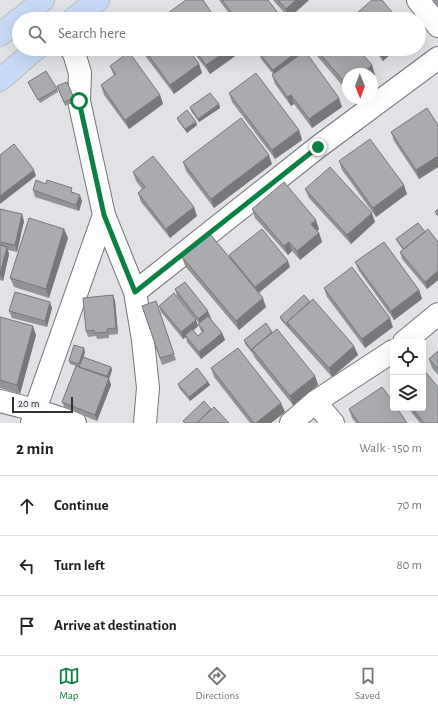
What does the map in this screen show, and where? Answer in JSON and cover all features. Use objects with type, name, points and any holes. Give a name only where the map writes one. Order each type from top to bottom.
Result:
[{"type":"main road","points":[[28,12],[43,0]]},
{"type":"main road","points":[[82,12],[98,0]]},
{"type":"main road","points":[[0,35],[12,25]]},
{"type":"main road","points":[[0,80],[28,56]]},
{"type":"street","points":[[418,0],[438,26]]},
{"type":"street","points":[[75,56],[80,73],[79,101],[104,215],[135,292],[143,340],[148,388],[145,423]]},
{"type":"street","points":[[135,292],[318,147],[438,58]]},
{"type":"street","points":[[34,416],[104,215]]},
{"type":"street","points":[[408,339],[438,314]]},
{"type":"street","points":[[291,423],[314,402],[390,353]]},
{"type":"street","points":[[0,401],[34,416],[75,423]]},
{"type":"street","points":[[314,402],[333,423]]},
{"type":"building","points":[[186,0],[203,0],[211,12],[169,12]]},
{"type":"building","points":[[222,0],[268,0],[277,12],[231,12]]},
{"type":"building","points":[[278,0],[296,0],[286,9]]},
{"type":"building","points":[[372,0],[382,0],[392,12],[358,12]]},
{"type":"building","points":[[124,56],[132,56],[160,95],[125,120],[101,85],[116,74],[110,66]]},
{"type":"building","points":[[149,56],[193,56],[199,64],[170,85]]},
{"type":"building","points":[[199,56],[219,56],[206,65]]},
{"type":"building","points":[[261,56],[292,56],[273,70]]},
{"type":"building","points":[[298,56],[309,56],[339,98],[309,119],[291,95],[287,97],[272,75]]},
{"type":"building","points":[[322,56],[364,56],[372,65],[369,68],[342,68],[342,79]]},
{"type":"building","points":[[46,71],[57,89],[38,100],[28,82]]},
{"type":"building","points":[[256,73],[299,130],[272,150],[229,93]]},
{"type":"building","points":[[67,82],[74,98],[64,102],[57,86]]},
{"type":"building","points":[[210,93],[219,104],[198,119],[190,107]]},
{"type":"building","points":[[427,108],[438,125],[438,156],[416,170],[391,132]]},
{"type":"building","points":[[187,110],[196,122],[185,129],[177,118]]},
{"type":"building","points":[[241,118],[269,155],[211,199],[183,162]]},
{"type":"building","points":[[370,139],[404,185],[373,208],[339,161]]},
{"type":"building","points":[[14,144],[34,170],[0,196],[0,155]]},
{"type":"building","points":[[153,156],[194,207],[166,229],[138,193],[145,187],[133,172]]},
{"type":"building","points":[[330,167],[372,213],[347,235],[305,189]]},
{"type":"building","points":[[36,180],[46,184],[47,180],[72,188],[71,192],[80,195],[76,205],[33,190]]},
{"type":"building","points":[[284,182],[316,220],[311,224],[319,233],[297,251],[289,242],[284,246],[252,209]]},
{"type":"building","points":[[0,209],[22,214],[15,245],[0,242]]},
{"type":"building","points":[[438,209],[438,216],[435,212]]},
{"type":"building","points":[[29,218],[64,229],[46,289],[10,278]]},
{"type":"building","points":[[418,223],[425,232],[404,249],[396,239]]},
{"type":"building","points":[[262,229],[288,261],[255,287],[229,255]]},
{"type":"building","points":[[428,229],[438,242],[438,271],[425,282],[400,252]]},
{"type":"building","points":[[210,234],[263,298],[236,321],[182,257]]},
{"type":"building","points":[[384,242],[419,290],[391,311],[355,262]]},
{"type":"building","points":[[0,245],[7,247],[0,274]]},
{"type":"building","points":[[352,267],[390,318],[362,339],[324,288]]},
{"type":"building","points":[[185,282],[208,311],[198,319],[175,289]]},
{"type":"building","points":[[15,292],[50,302],[45,321],[9,311]]},
{"type":"building","points":[[174,293],[196,320],[181,332],[159,306]]},
{"type":"building","points":[[113,295],[116,328],[107,329],[107,332],[95,333],[94,330],[86,331],[83,298]]},
{"type":"building","points":[[304,295],[310,302],[287,322],[288,326],[280,317]]},
{"type":"building","points":[[313,299],[354,346],[329,368],[287,322]]},
{"type":"building","points":[[156,301],[174,354],[160,358],[142,306]]},
{"type":"building","points":[[208,316],[222,333],[199,352],[185,335],[192,329],[198,336],[204,331],[198,324]]},
{"type":"building","points":[[0,317],[33,326],[17,385],[0,380]]},
{"type":"building","points":[[266,323],[272,332],[252,349],[252,351],[244,340]]},
{"type":"building","points":[[277,329],[315,376],[290,396],[252,349]]},
{"type":"building","points":[[74,345],[84,348],[79,364],[69,361]]},
{"type":"building","points":[[238,348],[281,403],[256,423],[254,423],[211,368]]},
{"type":"building","points":[[438,351],[438,369],[429,359]]},
{"type":"building","points":[[83,357],[111,367],[107,376],[79,367]]},
{"type":"building","points":[[76,366],[109,378],[95,415],[62,402]]},
{"type":"building","points":[[197,368],[208,382],[189,397],[178,384]]},
{"type":"building","points":[[426,373],[438,387],[438,423],[424,423],[414,411],[426,411]]},
{"type":"building","points":[[382,387],[390,398],[390,411],[399,411],[407,423],[359,423],[349,409]]},
{"type":"building","points":[[204,401],[211,409],[197,423],[185,423],[183,421]]},
{"type":"building","points":[[214,407],[229,423],[197,423]]},
{"type":"route","points":[[79,101],[104,215],[135,292],[318,147]]}]
